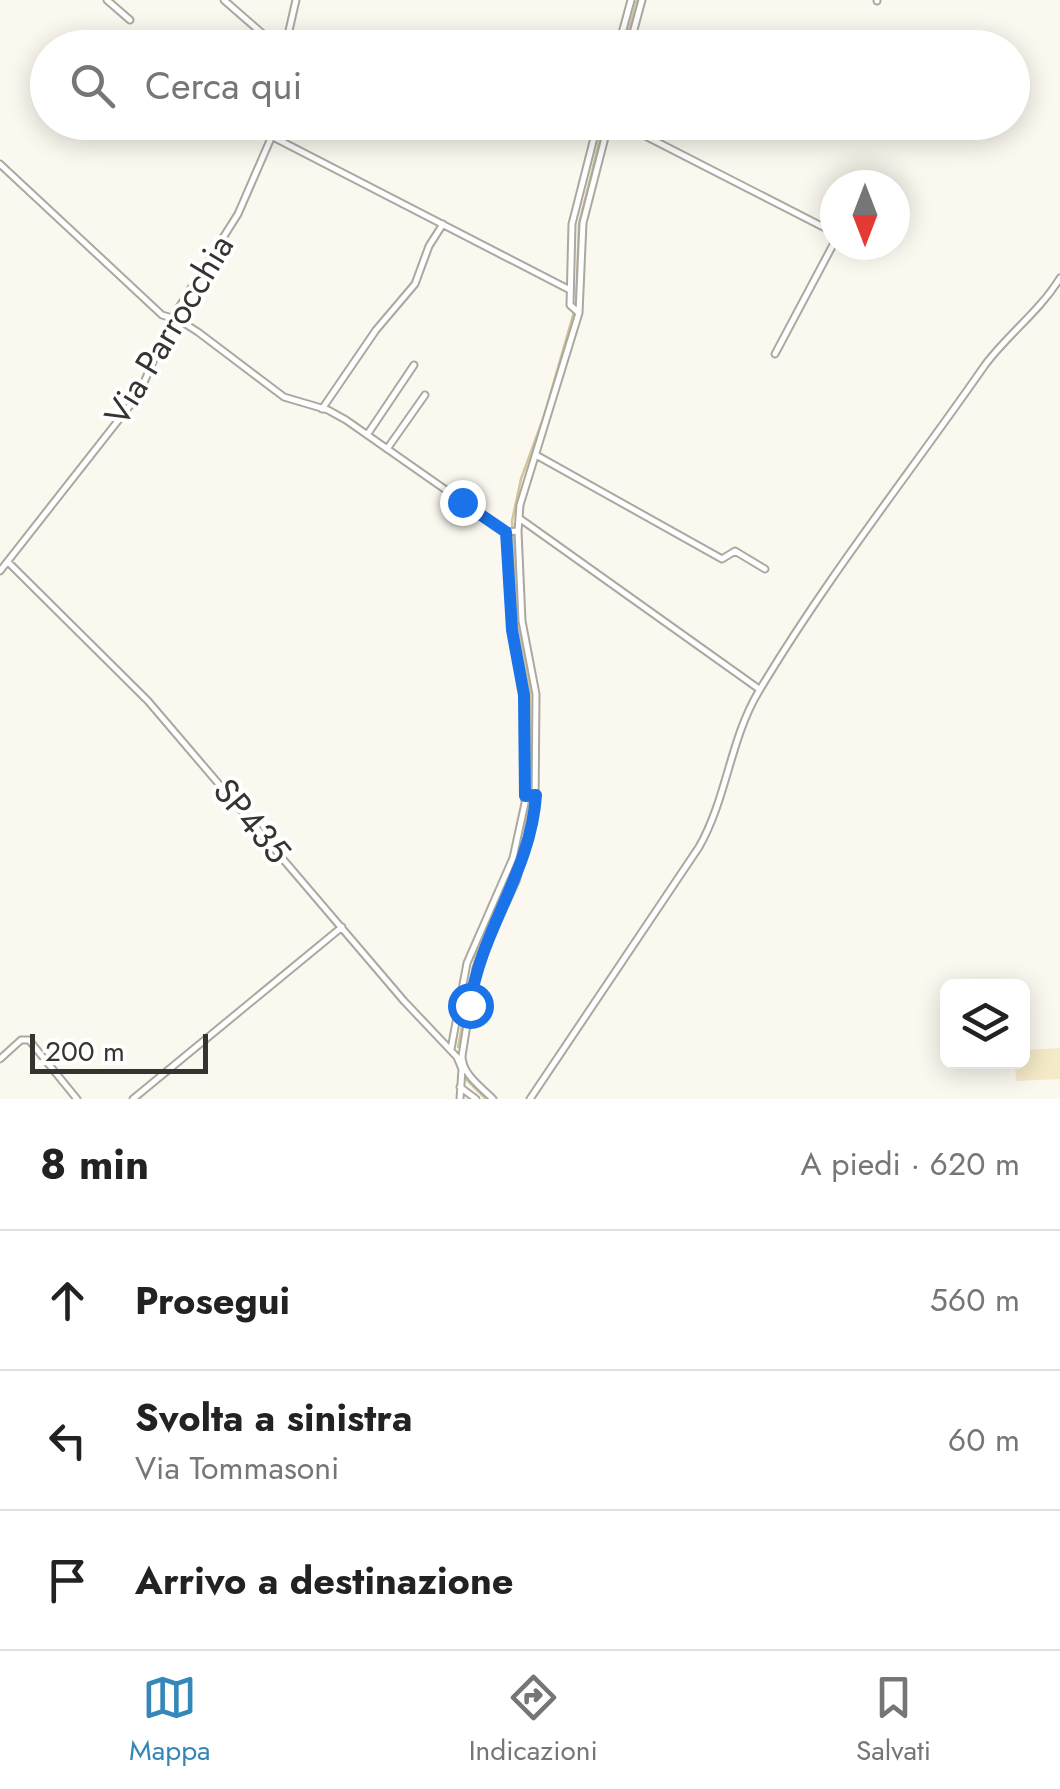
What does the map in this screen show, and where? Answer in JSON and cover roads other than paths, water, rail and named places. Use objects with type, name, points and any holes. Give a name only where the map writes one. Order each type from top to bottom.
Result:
[{"type":"street","points":[[107,0],[130,20]]},
{"type":"street","points":[[224,0],[260,30]]},
{"type":"street","points":[[287,30],[296,0]]},
{"type":"street","points":[[623,30],[631,0]]},
{"type":"street","points":[[634,30],[642,0]]},
{"type":"street","name":"Via Parrocchia","points":[[0,571],[139,394],[171,320],[230,228],[272,140]]},
{"type":"street","points":[[279,140],[570,290]]},
{"type":"street","points":[[576,310],[570,305],[572,224],[593,140]]},
{"type":"street","points":[[450,1051],[467,963],[514,858],[530,795],[524,695],[512,630],[512,531],[519,518],[523,490],[576,310],[584,224],[605,140]]},
{"type":"street","points":[[653,140],[820,225]]},
{"type":"street","points":[[0,164],[171,320],[179,320],[198,332],[272,390],[322,408],[512,531]]},
{"type":"street","points":[[322,408],[376,330],[415,284],[429,246],[443,224]]},
{"type":"street","points":[[776,354],[826,260]]},
{"type":"street","points":[[530,1099],[715,819],[742,727],[760,689],[838,570],[993,354],[1006,337],[1039,310],[1060,278]]},
{"type":"street","points":[[367,435],[414,365]]},
{"type":"street","points":[[386,449],[425,395]]},
{"type":"street","points":[[536,455],[722,560],[735,551],[764,569]]},
{"type":"street","points":[[519,518],[760,689]]},
{"type":"street","points":[[460,1099],[474,974],[526,856],[536,694],[522,621],[512,531]]},
{"type":"street","name":"SP435","points":[[8,562],[148,701],[493,1099]]},
{"type":"street","points":[[132,1099],[342,927]]},
{"type":"street","points":[[0,1059],[21,1040],[29,1040],[77,1099]]},
{"type":"street","points":[[460,1087],[476,1099]]},
{"type":"waterway","points":[[629,30],[637,0]]},
{"type":"waterway","points":[[523,846],[531,780],[530,691],[518,623],[512,521],[521,479],[576,305],[579,224],[600,140]]},
{"type":"waterway","points":[[458,1047],[475,958],[521,854]]},
{"type":"waterway","points":[[465,1078],[486,1099]]}]
